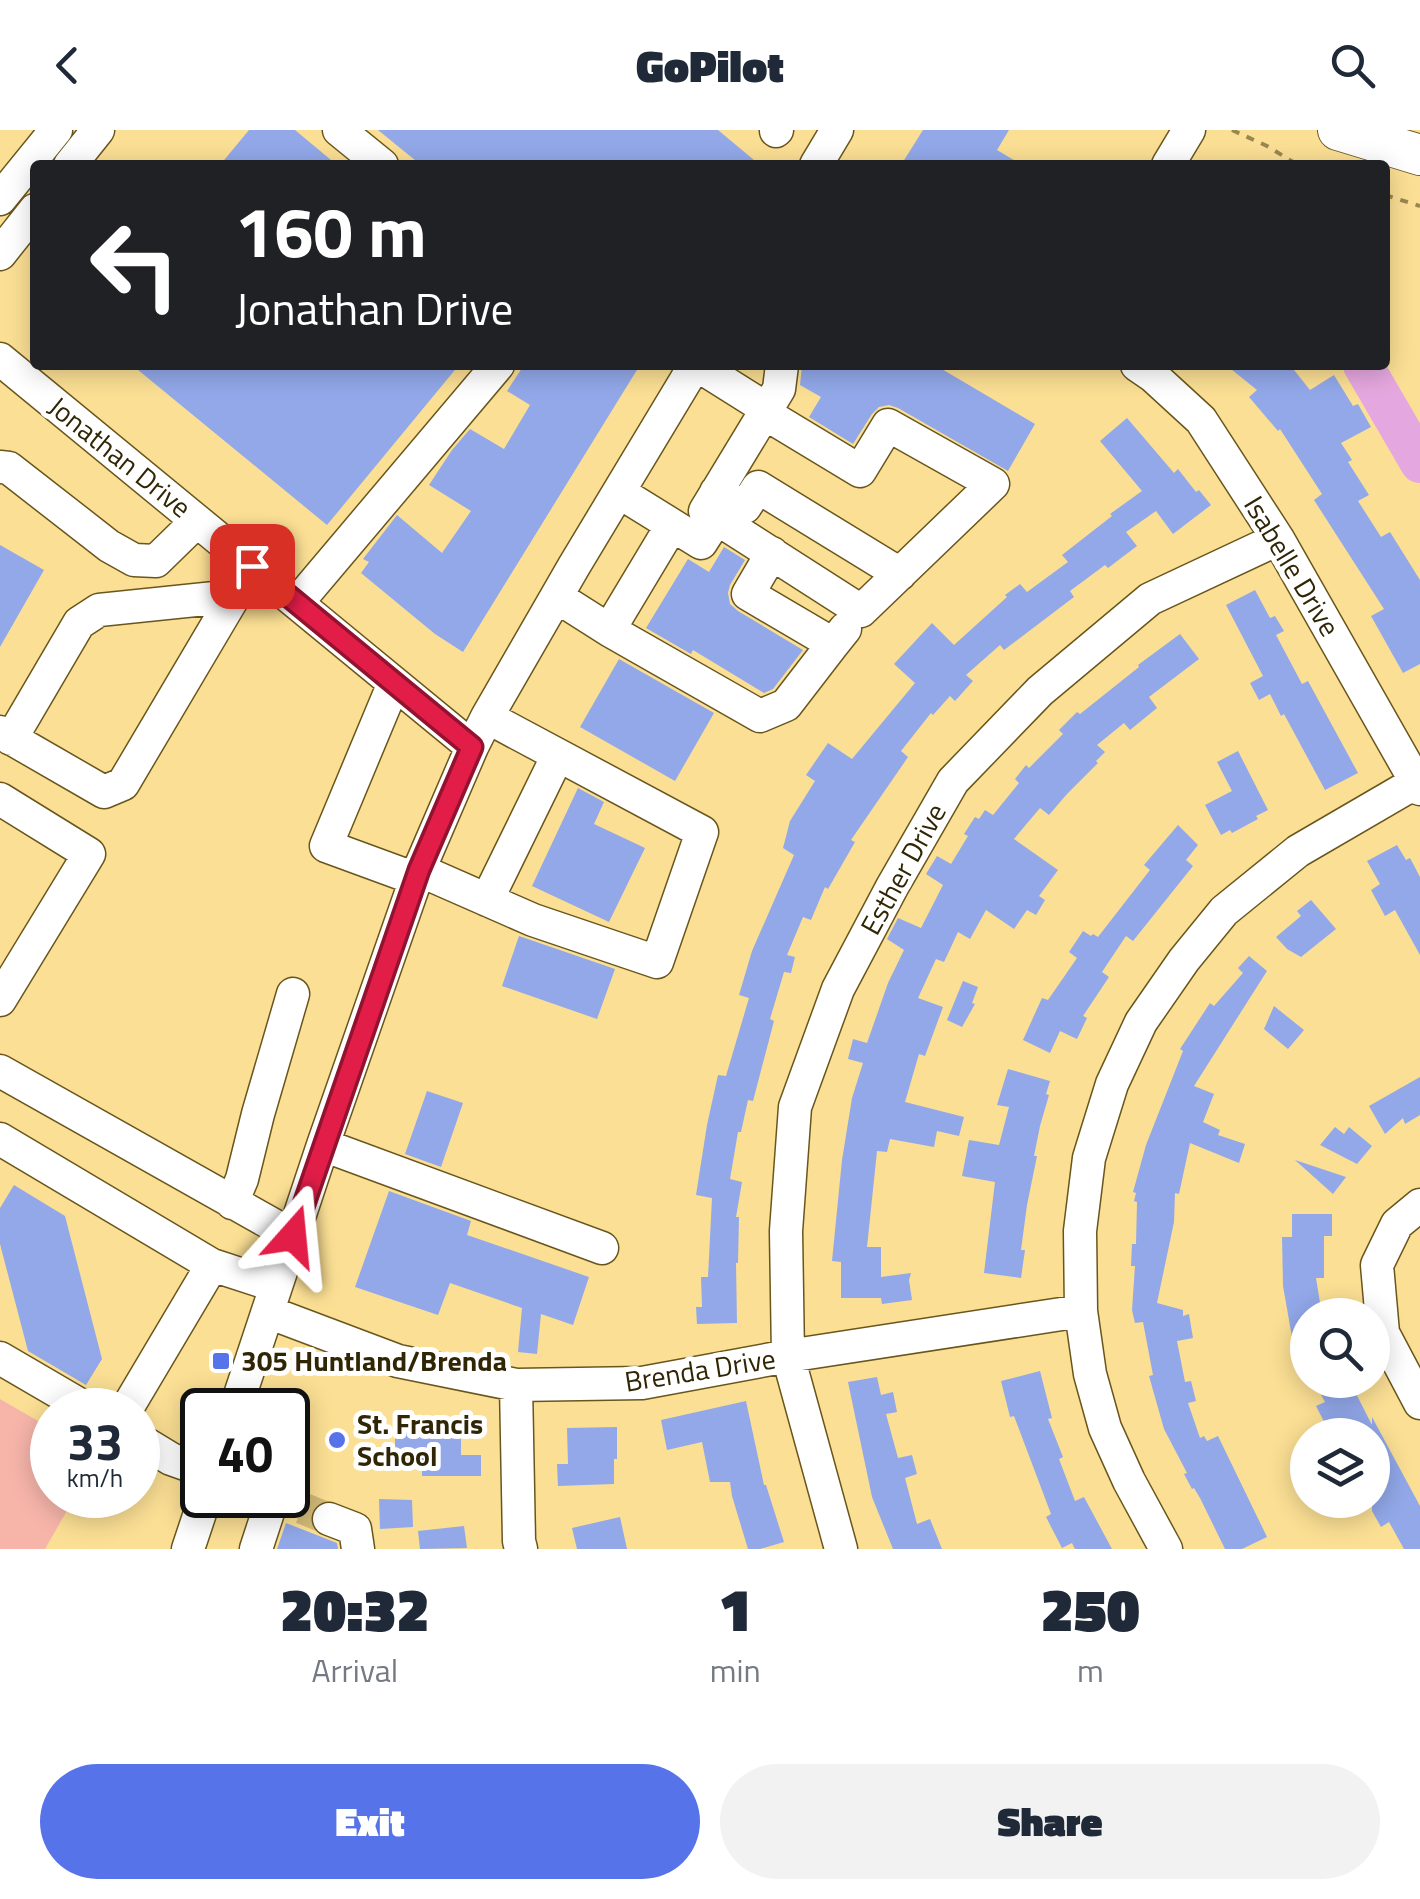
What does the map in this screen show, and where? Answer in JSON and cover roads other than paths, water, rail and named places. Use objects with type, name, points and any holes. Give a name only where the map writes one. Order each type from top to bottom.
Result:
[{"type":"main road","points":[[1338,130],[1420,155]]},
{"type":"street","points":[[32,160],[56,130]]},
{"type":"street","points":[[74,160],[98,130]]},
{"type":"street","points":[[339,130],[376,160]]},
{"type":"street","points":[[819,160],[837,130]]},
{"type":"street","points":[[1171,160],[1190,130]]},
{"type":"street","points":[[0,199],[30,162]]},
{"type":"street","points":[[0,254],[30,216]]},
{"type":"street","name":"Jonathan Drive","points":[[0,359],[472,747]]},
{"type":"street","points":[[297,604],[494,370]]},
{"type":"street","points":[[242,1388],[418,875],[472,747],[574,566],[693,370]]},
{"type":"street","points":[[557,597],[760,716],[786,705],[861,610],[993,484],[888,425],[860,471],[704,370]]},
{"type":"street","points":[[619,492],[702,543],[717,505],[779,388],[781,370]]},
{"type":"street","name":"Isabelle Drive","points":[[1145,370],[1201,420],[1278,539],[1419,784]]},
{"type":"street","points":[[0,467],[9,468],[134,560],[156,562],[197,521]]},
{"type":"street","points":[[717,505],[745,506],[758,486],[900,574]]},
{"type":"street","points":[[717,505],[772,553],[861,610]]},
{"type":"street","points":[[601,625],[672,525]]},
{"type":"street","name":"Esther Drive","points":[[841,1549],[788,1356],[786,1231],[795,1107],[838,988],[952,780],[1040,691],[1150,599],[1278,539]]},
{"type":"street","points":[[772,553],[748,594],[833,644]]},
{"type":"street","points":[[234,596],[100,610],[79,623],[6,736],[104,792],[123,784],[252,566]]},
{"type":"street","points":[[394,683],[326,846],[418,875],[657,962],[702,832],[487,717]]},
{"type":"street","points":[[488,900],[558,755]]},
{"type":"street","points":[[1166,1549],[1105,1428],[1090,1374],[1081,1311],[1080,1231],[1089,1158],[1112,1084],[1141,1022],[1224,911],[1298,851],[1419,784]]},
{"type":"street","points":[[0,798],[90,854],[0,1000]]},
{"type":"street","points":[[232,1203],[242,1180],[293,994]]},
{"type":"street","points":[[0,1070],[293,1236]]},
{"type":"street","name":"Brenda Drive","points":[[0,1139],[212,1266],[398,1362],[516,1385],[642,1383],[788,1356],[1081,1311]]},
{"type":"street","points":[[323,1144],[602,1248]]},
{"type":"street","points":[[1420,1205],[1397,1224],[1378,1265],[1382,1333],[1420,1404]]},
{"type":"street","points":[[139,1388],[212,1266]]},
{"type":"street","points":[[0,1358],[51,1388]]},
{"type":"street","points":[[516,1385],[521,1549]]},
{"type":"street","points":[[310,1512],[355,1529],[358,1549]]},
{"type":"street","points":[[188,1549],[198,1518]]},
{"type":"street","points":[[256,1549],[282,1518]]},
{"type":"waterway","points":[[1366,370],[1420,463]]},
{"type":"tunnel","points":[[310,1511],[329,1519]]},
{"type":"place","name":"305 Huntland/Brenda","points":[[221,1361]]},
{"type":"place","name":"St. Francis School","points":[[337,1440]]}]
